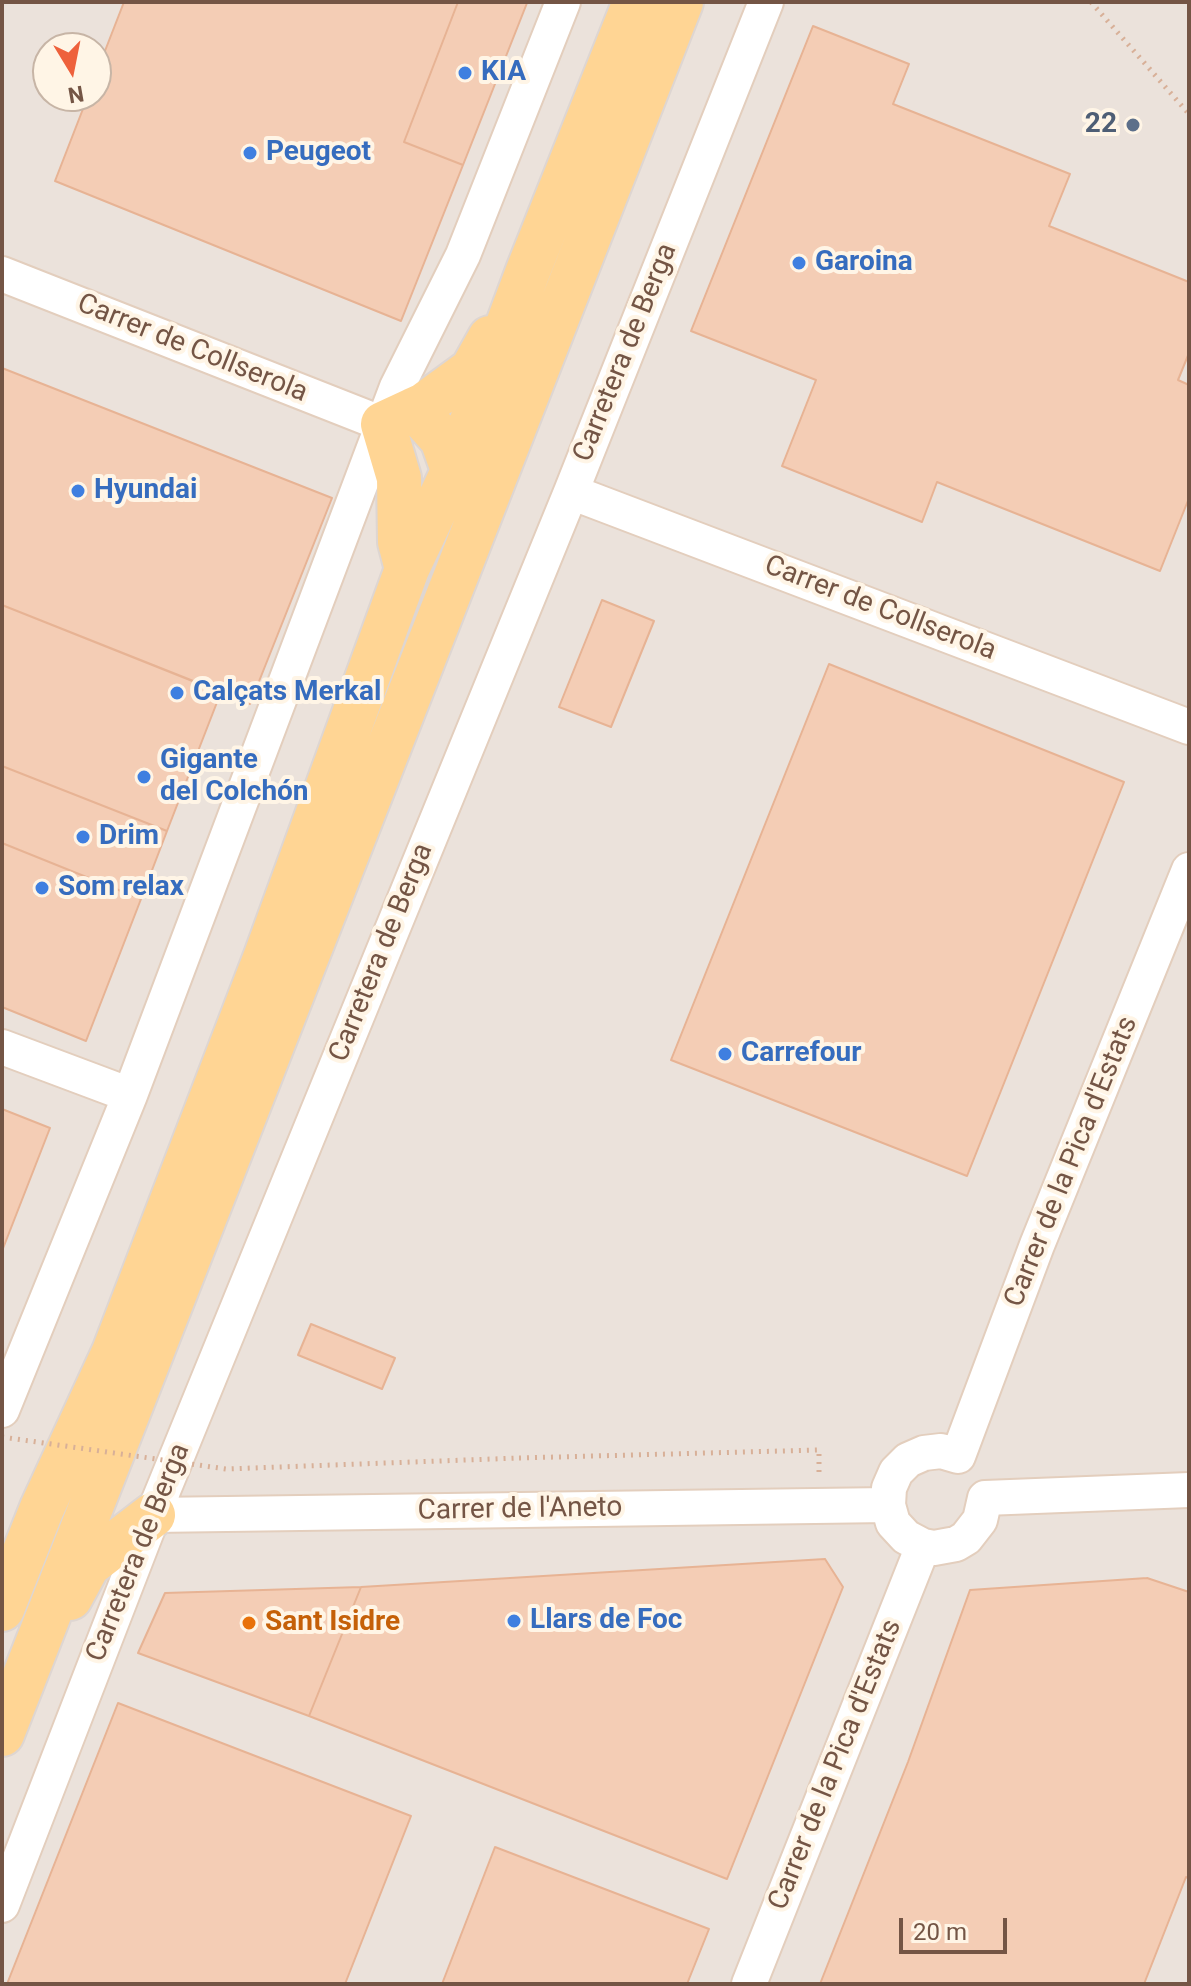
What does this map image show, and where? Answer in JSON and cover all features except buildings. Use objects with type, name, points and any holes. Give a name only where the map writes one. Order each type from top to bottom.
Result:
[{"type":"main road","points":[[2,1609],[42,1508],[114,1352],[266,956],[407,569],[454,469],[528,271],[635,2]]},
{"type":"main road","points":[[10,1715],[681,2]]},
{"type":"main road","points":[[399,478],[427,476],[481,462],[554,275],[596,218]]},
{"type":"main road","points":[[399,417],[472,370],[528,271]]},
{"type":"main road","points":[[317,928],[327,844],[384,687],[462,502],[442,439],[399,417]]},
{"type":"main road","points":[[399,417],[400,542],[407,569]]},
{"type":"main road","points":[[114,1352],[115,1383],[80,1482],[121,1516],[153,1515]]},
{"type":"main road","points":[[10,1715],[88,1565],[153,1515]]},
{"type":"street","points":[[2,1410],[399,417],[397,387],[463,255],[563,2]]},
{"type":"street","name":"Carretera de Berga","points":[[2,1905],[153,1515],[571,492],[766,2]]},
{"type":"street","name":"Carrer de Collserola","points":[[2,274],[399,417]]},
{"type":"street","name":"Carrer de Collserola","points":[[571,492],[1189,727]]},
{"type":"street","name":"Carrer de la Pica d'Estats","points":[[888,1505],[889,1488],[896,1472],[908,1460],[924,1453],[941,1451],[958,1456],[1037,1245],[1189,870]]},
{"type":"street","points":[[2,1047],[130,1095]]},
{"type":"street","points":[[888,1505],[899,1531],[923,1546],[945,1547],[966,1538],[980,1520],[985,1498],[1189,1490]]},
{"type":"street","name":"Carrer de l'Aneto","points":[[153,1515],[888,1505]]},
{"type":"street","name":"Carrer de la Pica d'Estats","points":[[749,1984],[923,1546]]},
{"type":"path","points":[[1091,2],[1189,114]]},
{"type":"path","points":[[2,1437],[226,1469],[819,1450],[819,1506]]},
{"type":"shaded area","points":[[2,2],[1189,2],[1189,1984],[2,1984]]},
{"type":"place","name":"KIA","points":[[465,73]]},
{"type":"place","name":"22","points":[[1133,125]]},
{"type":"place","name":"Peugeot","points":[[250,153]]},
{"type":"place","name":"Garoina","points":[[799,263]]},
{"type":"place","name":"Hyundai","points":[[78,491]]},
{"type":"place","name":"Calçats Merkal","points":[[177,693]]},
{"type":"place","name":"Gigante del Colchón","points":[[144,777]]},
{"type":"place","name":"Drim","points":[[83,837]]},
{"type":"place","name":"Som relax","points":[[42,888]]},
{"type":"place","name":"Carrefour","points":[[725,1054]]},
{"type":"place","name":"Llars de Foc","points":[[514,1621]]},
{"type":"place","name":"Sant Isidre","points":[[249,1623]]}]
